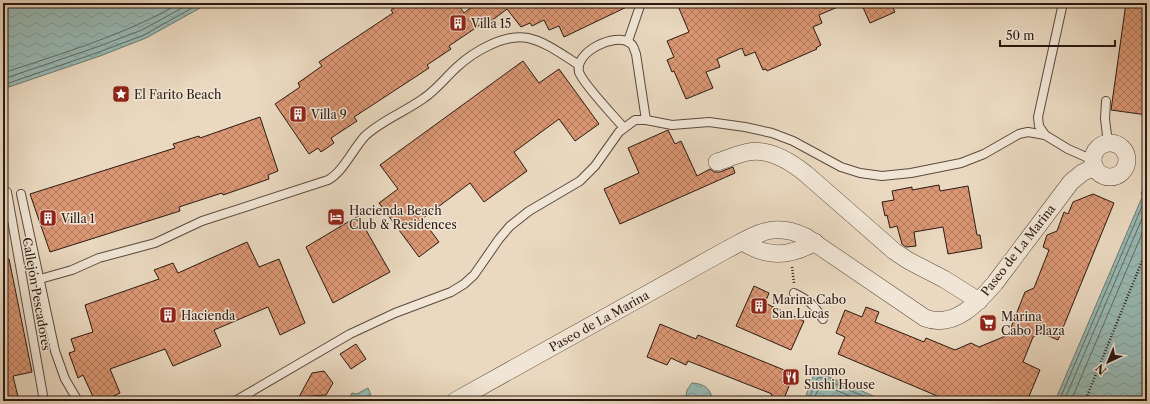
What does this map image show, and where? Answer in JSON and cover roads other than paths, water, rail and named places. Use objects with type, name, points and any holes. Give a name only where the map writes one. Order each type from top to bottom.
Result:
[{"type":"street","points":[[1094,164],[1101,175],[1108,178],[1118,176],[1126,168],[1128,158],[1124,150],[1116,144],[1108,143]]},
{"type":"street","name":"Paseo de La Marina","points":[[455,401],[762,232],[781,229],[798,233],[814,242],[921,315],[930,320],[944,321],[954,317],[978,301],[995,284],[1071,182],[1094,164],[1097,149],[1108,143]]},
{"type":"street","points":[[718,162],[747,152],[758,152],[774,155],[792,163],[894,251],[909,261],[944,279],[978,301]]},
{"type":"street","points":[[743,242],[755,249],[779,254],[803,249],[814,242]]},
{"type":"lane","points":[[628,41],[641,3]]},
{"type":"lane","points":[[1045,135],[1039,126],[1038,117],[1063,3]]},
{"type":"lane","points":[[40,279],[72,270],[99,258],[155,243],[202,221],[328,180],[335,175],[362,139],[374,128],[424,98],[464,61],[472,55],[496,43],[512,38],[529,38],[551,48],[579,65]]},
{"type":"lane","points":[[624,128],[583,79],[579,72],[579,65],[586,54],[600,44],[608,41],[628,41],[633,46],[636,54],[646,120]]},
{"type":"lane","points":[[1106,101],[1105,119],[1108,143]]},
{"type":"lane","points":[[235,401],[350,334],[395,313],[451,292],[464,284],[474,274],[510,226],[523,215],[580,181],[595,166],[619,132],[635,120],[646,120],[672,125],[709,122],[722,123],[772,133],[793,141],[841,167],[860,173],[882,176],[911,173],[961,163],[984,154],[1023,133],[1033,132],[1045,135],[1094,164]]},
{"type":"lane","name":"Callejón Pescadores","points":[[7,192],[44,401]]},
{"type":"lane","points":[[21,194],[60,365],[65,379],[78,401]]},
{"type":"lane","points":[[794,293],[808,300],[817,309],[823,319]]},
{"type":"water","points":[[3,3],[209,3],[146,38],[100,56],[3,89]]},
{"type":"water","points":[[1147,179],[1147,401],[1055,401],[1143,195],[1141,194]]},
{"type":"water","points":[[815,371],[885,401],[804,401]]},
{"type":"water","points":[[692,383],[704,386],[710,393],[713,401],[685,401],[687,390]]},
{"type":"water","points":[[368,388],[371,395],[363,399],[364,401],[348,400],[352,393],[357,394]]},
{"type":"place","name":"Villa 15","points":[[458,23]]},
{"type":"place","name":"El Farito Beach","points":[[121,94]]},
{"type":"place","name":"Villa 9","points":[[298,114]]},
{"type":"place","name":"Hacienda Beach Club & Residences","points":[[336,217]]},
{"type":"place","name":"Villa 1","points":[[48,218]]},
{"type":"place","name":"Marina Cabo San Lucas","points":[[759,306]]},
{"type":"place","name":"Hacienda","points":[[168,315]]},
{"type":"place","name":"Marina Cabo Plaza","points":[[988,323]]},
{"type":"place","name":"Imomo Sushi House","points":[[791,377]]}]
